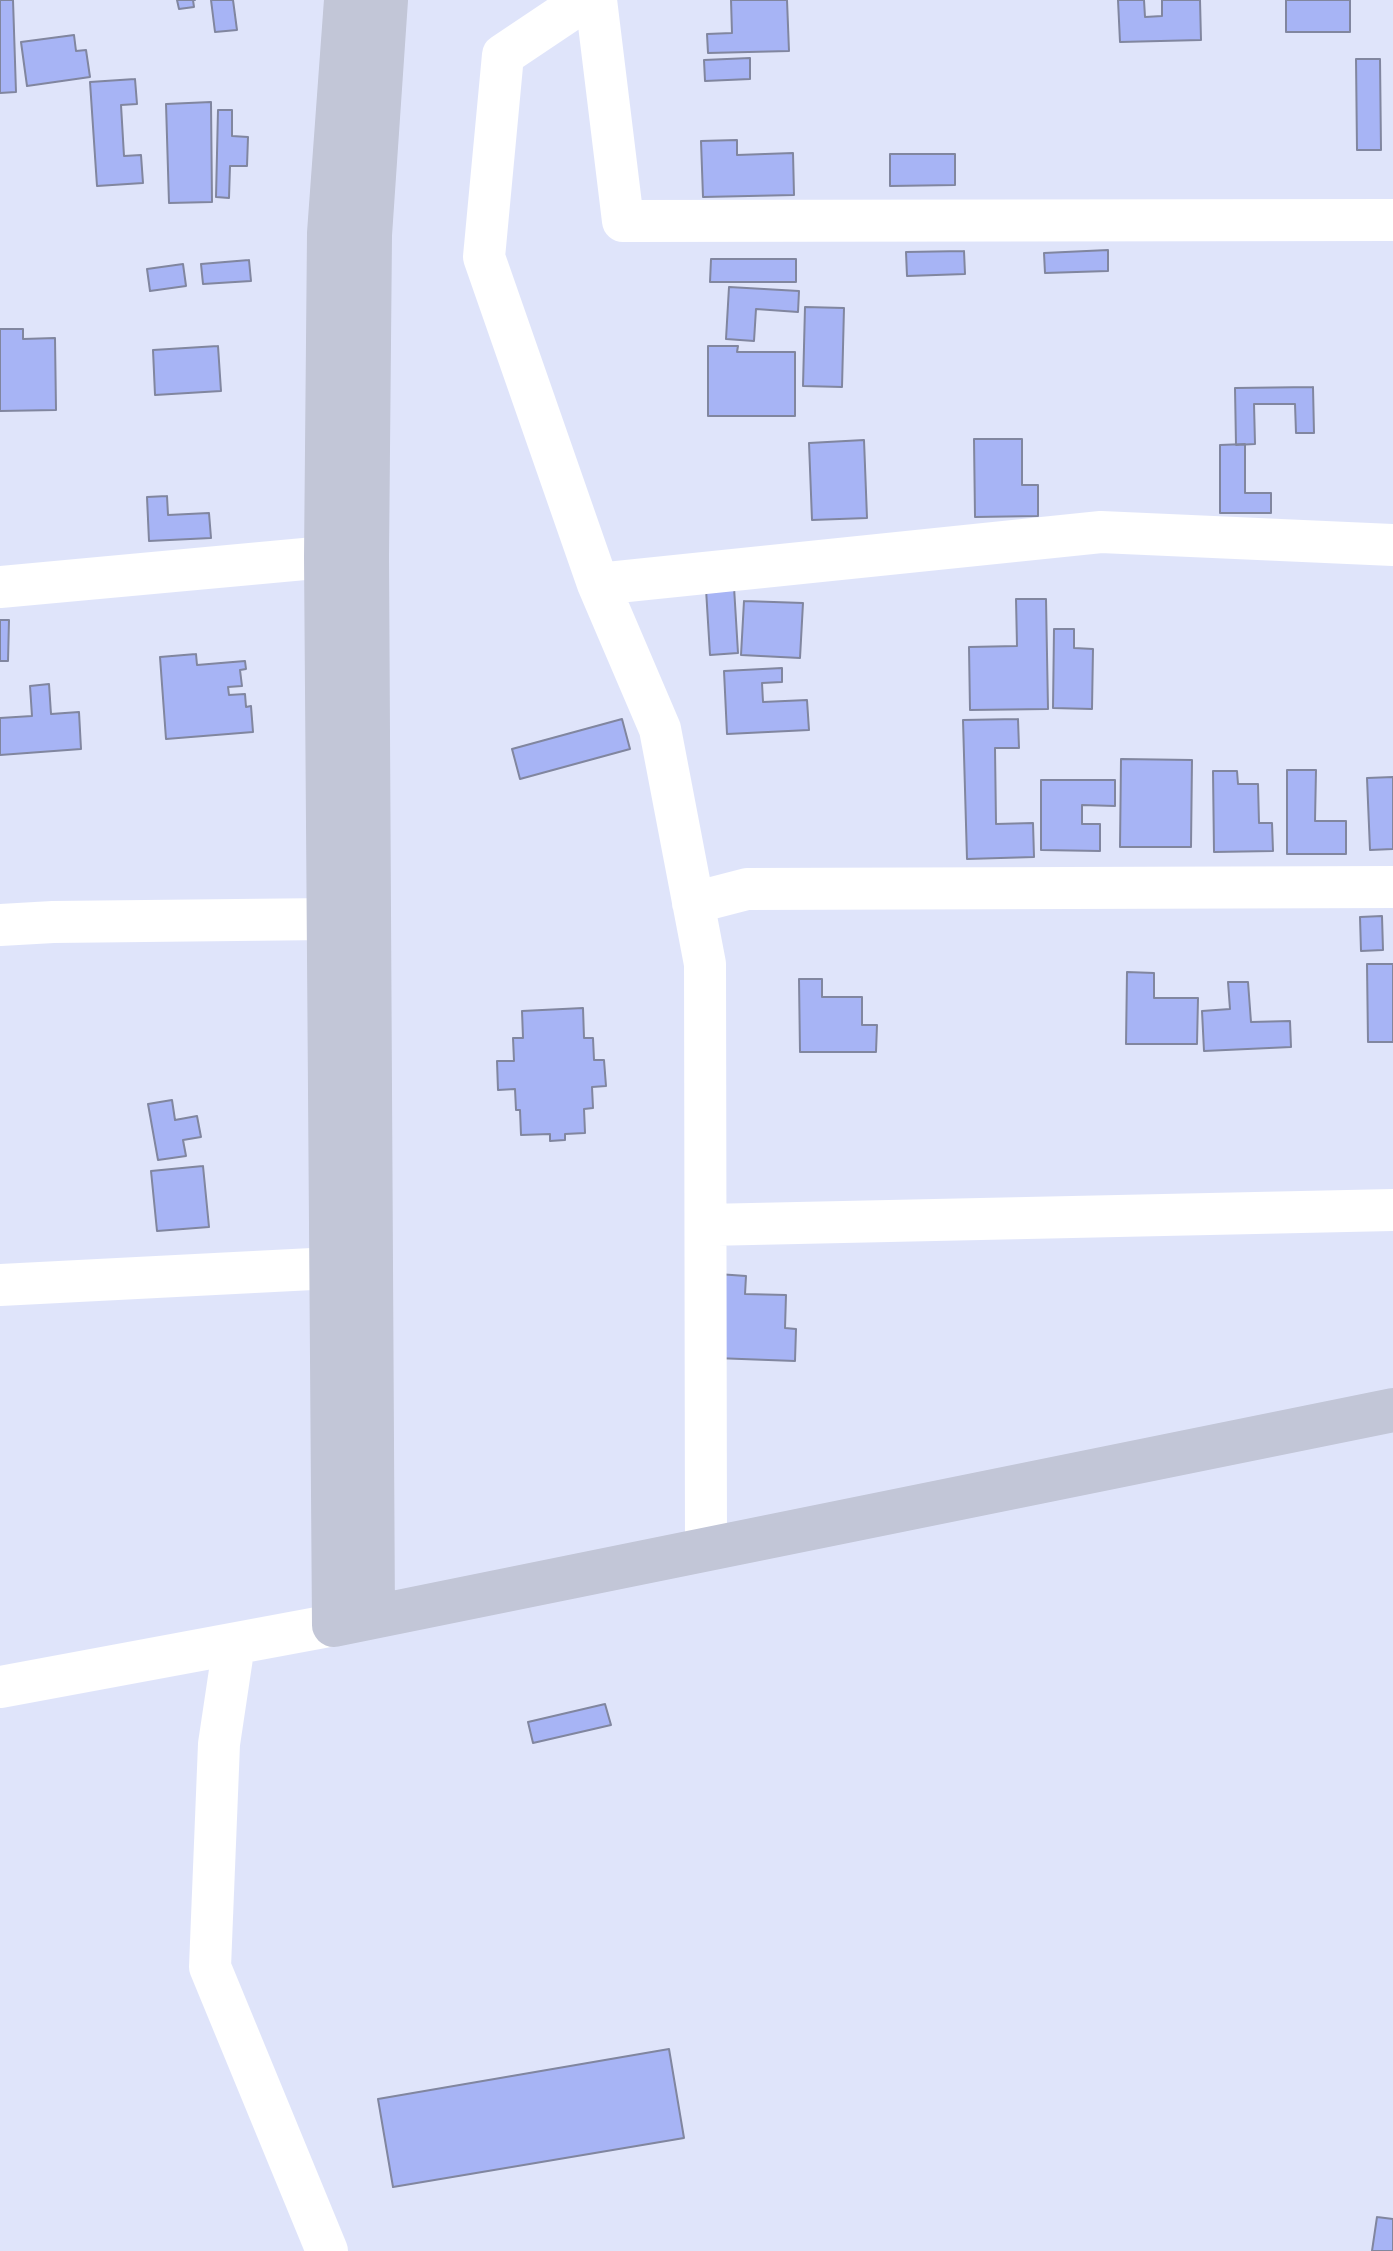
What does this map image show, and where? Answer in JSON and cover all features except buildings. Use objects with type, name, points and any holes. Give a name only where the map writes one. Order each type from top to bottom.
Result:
[{"type":"street","points":[[346,0],[329,233],[326,557],[332,1268],[354,1621]]},
{"type":"street","points":[[354,1621],[370,235],[386,0]]},
{"type":"street","points":[[585,0],[503,55],[484,257],[598,584],[660,729],[705,964],[706,1549]]},
{"type":"street","points":[[596,0],[623,221],[1393,220]]},
{"type":"street","points":[[598,584],[1101,532],[1393,545]]},
{"type":"street","points":[[0,587],[326,557]]},
{"type":"street","points":[[693,903],[747,889],[1393,887]]},
{"type":"street","points":[[0,925],[329,919]]},
{"type":"street","points":[[706,1225],[1393,1210]]},
{"type":"street","points":[[0,1285],[332,1268]]},
{"type":"street","points":[[0,1687],[354,1621],[1393,1410]]},
{"type":"street","points":[[234,1644],[219,1744],[210,1967],[327,2251]]}]
